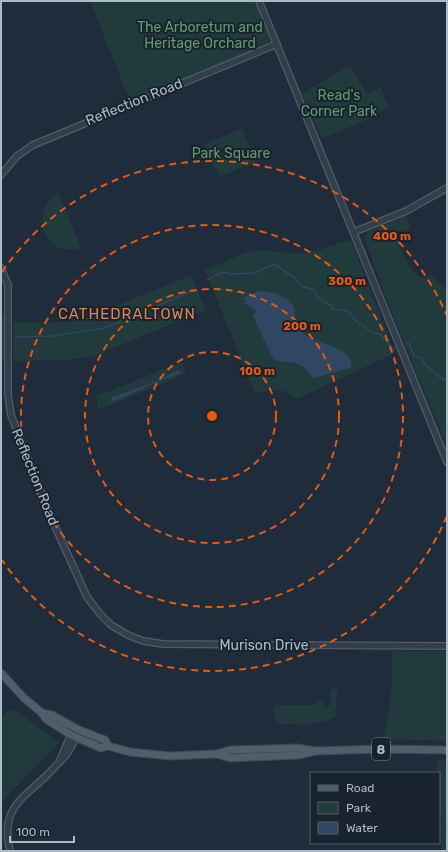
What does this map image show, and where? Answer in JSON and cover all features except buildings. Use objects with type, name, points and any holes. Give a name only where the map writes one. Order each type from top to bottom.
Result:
[{"type":"main road","name":"8","points":[[1,673],[24,698],[42,713],[52,715],[75,732],[105,740],[108,746],[150,755],[216,754],[230,750],[298,748],[315,751],[388,749],[447,750]]},
{"type":"street","points":[[260,1],[447,462]]},
{"type":"street","name":"Reflection Road","points":[[1,175],[17,156],[33,145],[277,44]]},
{"type":"street","points":[[354,232],[406,211],[447,188]]},
{"type":"street","name":"Reflection Road","points":[[1,268],[8,285],[8,395],[12,420],[53,522],[84,591],[93,606]]},
{"type":"street","name":"Murison Drive","points":[[93,606],[118,630],[137,639],[157,644],[447,646]]},
{"type":"street","points":[[10,851],[5,843],[2,831],[3,818],[7,808],[14,800],[44,778],[60,760],[75,732]]},
{"type":"green space","name":"The Arboretum and Heritage Orchard","points":[[90,1],[255,1],[271,42],[130,101]]},
{"type":"green space","name":"Read's Corner Park","points":[[350,65],[367,95],[381,87],[389,107],[364,121],[326,137],[321,137],[302,94]]},
{"type":"green space","name":"Park Square","points":[[242,128],[256,162],[219,177],[205,144]]},
{"type":"green space","points":[[58,192],[81,248],[68,250],[58,247],[50,241],[44,233],[42,223],[44,212],[49,201]]},
{"type":"green space","points":[[403,217],[407,218],[411,227],[407,232],[400,230],[396,232],[401,250],[409,265],[417,276],[421,278],[432,275],[442,287],[447,289],[447,446],[393,316],[364,237],[369,231]]},
{"type":"green space","points":[[348,240],[352,242],[395,353],[297,399],[287,392],[277,390],[255,394],[205,270],[245,253],[259,250],[300,254],[320,250]]},
{"type":"green space","points":[[191,275],[206,310],[94,356],[68,360],[13,361],[14,322],[64,322],[87,318]]},
{"type":"green space","points":[[1,315],[9,316],[8,361],[1,361]]},
{"type":"green space","points":[[181,362],[186,374],[98,410],[97,396]]},
{"type":"green space","points":[[392,651],[447,651],[447,741],[384,739],[392,685]]},
{"type":"green space","points":[[331,689],[337,689],[336,716],[325,722],[310,723],[309,725],[277,724],[275,721],[274,705],[316,705],[316,701],[324,701],[324,707],[330,706]]},
{"type":"green space","points":[[13,709],[59,742],[1,802],[1,717]]},
{"type":"green space","points":[[437,759],[447,761],[447,851],[442,851],[440,772],[438,772]]},
{"type":"water","points":[[259,291],[274,293],[288,300],[294,308],[298,328],[309,337],[337,348],[343,352],[352,363],[350,368],[314,378],[302,366],[292,362],[273,359],[253,316],[257,311],[244,303],[246,301],[243,298]]},
{"type":"water","points":[[179,370],[180,374],[164,379],[112,402],[111,398],[154,382]]},
{"type":"waterway","points":[[207,280],[223,272],[230,274],[255,273],[274,264],[294,277],[301,286],[314,290],[319,299],[330,305],[333,309],[348,311],[356,321],[372,332],[381,335],[392,348],[395,349]]},
{"type":"waterway","points":[[15,337],[52,336],[105,328],[192,291]]},
{"type":"waterway","points":[[406,344],[409,343],[414,356],[422,358],[425,364],[443,380],[447,379]]},
{"type":"district","name":"CATHEDRALTOWN","points":[[127,314]]}]
